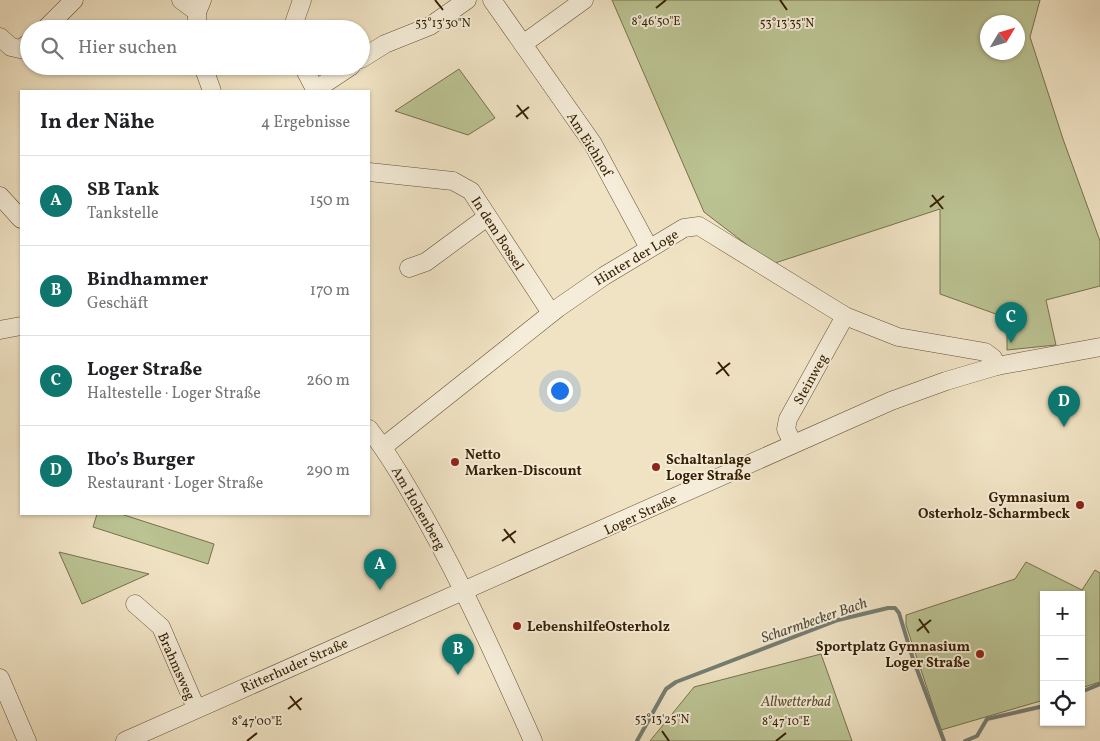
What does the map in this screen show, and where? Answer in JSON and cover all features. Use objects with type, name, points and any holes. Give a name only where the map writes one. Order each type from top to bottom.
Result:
[{"type":"street","points":[[54,20],[74,0]]},
{"type":"street","points":[[181,0],[199,14]]},
{"type":"street","points":[[295,20],[302,0]]},
{"type":"street","points":[[370,53],[385,44],[430,26],[467,0]]},
{"type":"street","name":"Am Eichhof","points":[[492,0],[594,144],[649,248]]},
{"type":"street","points":[[523,44],[584,0]]},
{"type":"street","points":[[0,37],[11,47],[20,49]]},
{"type":"street","points":[[206,75],[212,90]]},
{"type":"street","points":[[308,75],[315,90]]},
{"type":"street","points":[[317,90],[338,75]]},
{"type":"street","name":"In dem Bossel","points":[[370,172],[454,182],[471,191],[552,313]]},
{"type":"street","points":[[0,196],[20,218]]},
{"type":"street","points":[[409,268],[426,262],[487,217]]},
{"type":"street","name":"Hinter der Loge","points":[[383,447],[552,313],[604,276],[684,228],[699,226],[845,316],[898,337],[986,352],[997,366]]},
{"type":"street","name":"Steinweg","points":[[793,444],[786,429],[788,419],[845,316]]},
{"type":"street","points":[[0,330],[20,326]]},
{"type":"street","name":"Loger Straße","points":[[464,591],[891,401],[946,381],[997,366],[1100,347]]},
{"type":"street","name":"Am Hohenberg","points":[[370,430],[383,447],[434,532],[464,591],[534,741]]},
{"type":"street","name":"Ritterhuder Straße","points":[[125,741],[464,591]]},
{"type":"street","name":"Brahmsweg","points":[[135,604],[160,627],[196,708]]},
{"type":"street","points":[[0,678],[27,741]]},
{"type":"green space","points":[[612,0],[1040,0],[1030,37],[1063,139],[1100,241],[1100,286],[1046,300],[1056,345],[1007,350],[1007,318],[940,294],[940,209],[772,264],[704,212]]},
{"type":"green space","points":[[459,69],[495,118],[468,135],[395,111]]},
{"type":"green space","points":[[97,515],[124,515],[214,544],[208,564],[93,527]]},
{"type":"green space","points":[[59,552],[149,574],[82,604]]},
{"type":"green space","name":"Sportplatz Gymnasium Loger Straße","points":[[1026,562],[1082,590],[1095,570],[1100,573],[1100,682],[1085,687],[1085,591],[1040,591],[1040,701],[941,730],[906,625],[906,615],[1015,579]]},
{"type":"green space","name":"Allwetterbad","points":[[821,654],[852,741],[650,741],[694,687]]},
{"type":"waterway","name":"Scharmbecker Bach","points":[[637,741],[666,689],[676,682],[838,620],[888,608],[895,608],[899,613],[913,659],[944,741]]},
{"type":"waterway","name":"Scharmbecker Bach","points":[[1085,690],[1100,684]]},
{"type":"waterway","name":"Scharmbecker Bach","points":[[965,741],[977,736],[987,719],[1040,707]]},
{"type":"place","name":"Loger Straße","points":[[1011,343]]},
{"type":"place","name":"Ibo’s Burger","points":[[1064,427]]},
{"type":"place","name":"Netto Marken-Discount","points":[[455,462]]},
{"type":"place","name":"Schaltanlage Loger Straße","points":[[656,467]]},
{"type":"place","name":"Gymnasium Osterholz-Scharmbeck","points":[[1080,505]]},
{"type":"place","name":"SB Tank","points":[[380,590]]},
{"type":"place","name":"LebenshilfeOsterholz","points":[[517,626]]},
{"type":"place","name":"Sportplatz Gymnasium Loger Straße","points":[[980,654]]},
{"type":"place","name":"Bindhammer","points":[[458,675]]}]
